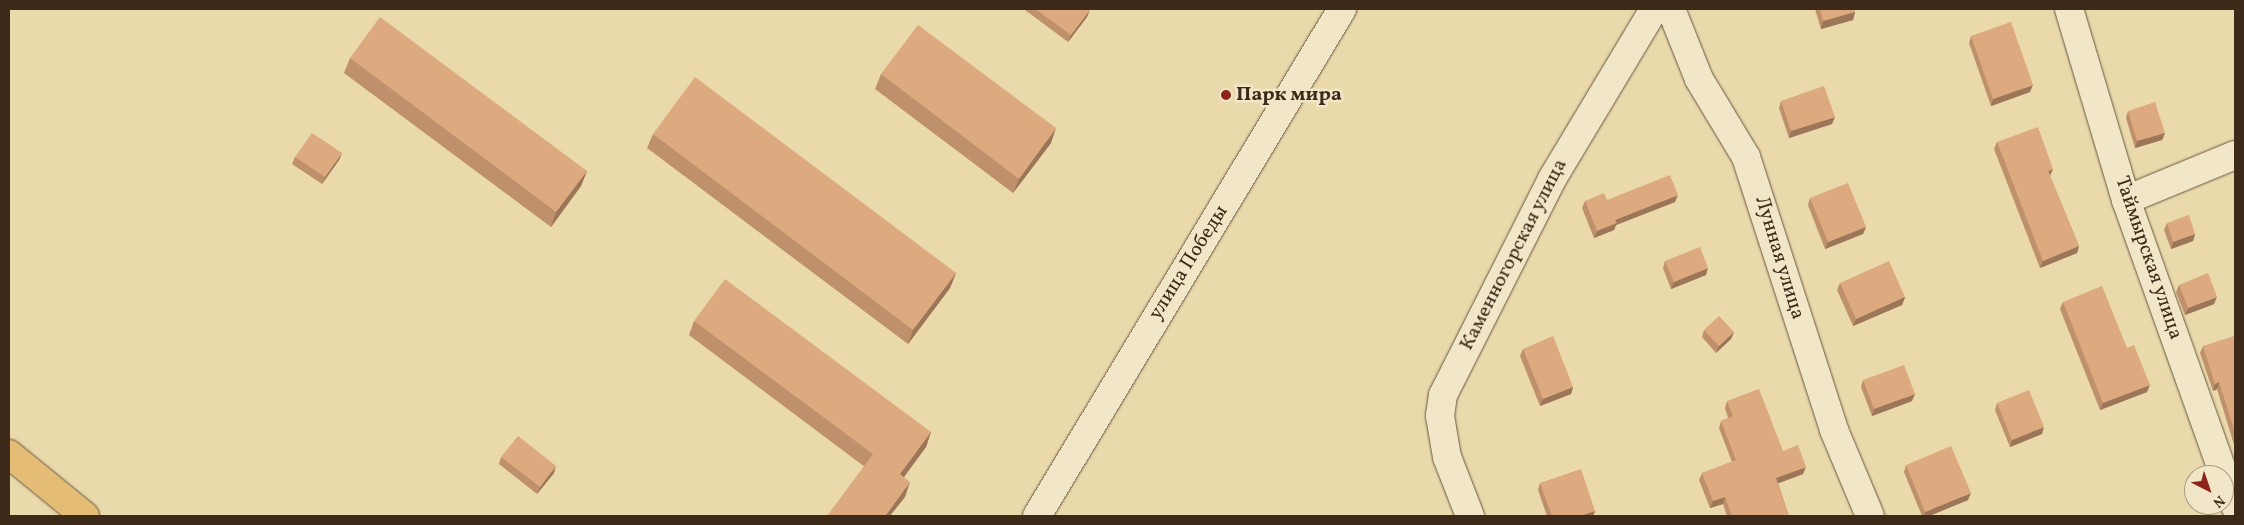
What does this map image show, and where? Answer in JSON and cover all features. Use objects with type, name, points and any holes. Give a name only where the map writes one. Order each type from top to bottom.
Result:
[{"type":"main road","points":[[9,454],[85,516]]},
{"type":"street","name":"улица Победы","points":[[1036,516],[1342,9]]},
{"type":"street","name":"Каменногорская улица","points":[[1470,516],[1448,457],[1440,416],[1443,395],[1552,179],[1654,9]]},
{"type":"street","name":"Лунная улица","points":[[1671,9],[1699,79],[1746,156],[1834,430],[1870,516]]},
{"type":"street","name":"Таймырская улица","points":[[2069,9],[2126,200],[2235,506]]},
{"type":"street","points":[[2126,200],[2235,155]]},
{"type":"building","points":[[1035,9],[1089,9],[1090,10],[1071,35]]},
{"type":"building","points":[[1820,9],[1854,9],[1855,12],[1823,21]]},
{"type":"building","points":[[380,17],[587,171],[556,212],[350,58]]},
{"type":"building","points":[[2011,22],[2033,85],[1993,99],[1971,36]]},
{"type":"building","points":[[918,25],[1056,128],[1019,179],[881,74]]},
{"type":"building","points":[[695,77],[956,273],[913,330],[653,134]]},
{"type":"building","points":[[1824,86],[1835,117],[1791,131],[1781,101]]},
{"type":"building","points":[[2155,102],[2165,133],[2137,141],[2128,111]]},
{"type":"building","points":[[2038,127],[2053,169],[2048,171],[2079,246],[2043,261],[1997,142]]},
{"type":"building","points":[[312,133],[342,153],[325,177],[295,157]]},
{"type":"building","points":[[1670,175],[1678,195],[1615,220],[1617,223],[1597,231],[1585,201],[1604,193],[1607,200]]},
{"type":"building","points":[[1848,183],[1866,227],[1828,242],[1810,198]]},
{"type":"building","points":[[2189,215],[2195,234],[2173,242],[2167,223]]},
{"type":"building","points":[[1700,247],[1708,268],[1674,282],[1665,261]]},
{"type":"building","points":[[1889,261],[1905,297],[1856,319],[1840,283]]},
{"type":"building","points":[[2208,273],[2217,297],[2188,308],[2179,285]]},
{"type":"building","points":[[725,279],[931,432],[900,474],[910,482],[885,516],[827,516],[873,454],[694,321]]},
{"type":"building","points":[[2102,286],[2127,348],[2134,345],[2150,385],[2103,403],[2063,302]]},
{"type":"building","points":[[1719,316],[1734,332],[1719,346],[1704,330]]},
{"type":"building","points":[[1553,336],[1573,387],[1543,399],[1523,349]]},
{"type":"building","points":[[2234,336],[2235,432],[2219,382],[2215,384],[2203,346]]},
{"type":"building","points":[[1904,365],[1915,394],[1874,409],[1863,380]]},
{"type":"building","points":[[1759,389],[1783,451],[1798,445],[1806,467],[1776,478],[1789,516],[1732,516],[1725,497],[1713,501],[1702,473],[1736,460],[1721,421],[1733,416],[1727,401]]},
{"type":"building","points":[[2029,390],[2044,427],[2012,440],[1997,403]]},
{"type":"building","points":[[518,436],[556,466],[540,487],[501,457]]},
{"type":"building","points":[[1951,446],[1971,493],[1925,512],[1906,465]]},
{"type":"building","points":[[1581,469],[1595,511],[1580,516],[1552,516],[1540,483]]},
{"type":"place","name":"Парк мира","points":[[1226,95]]}]
